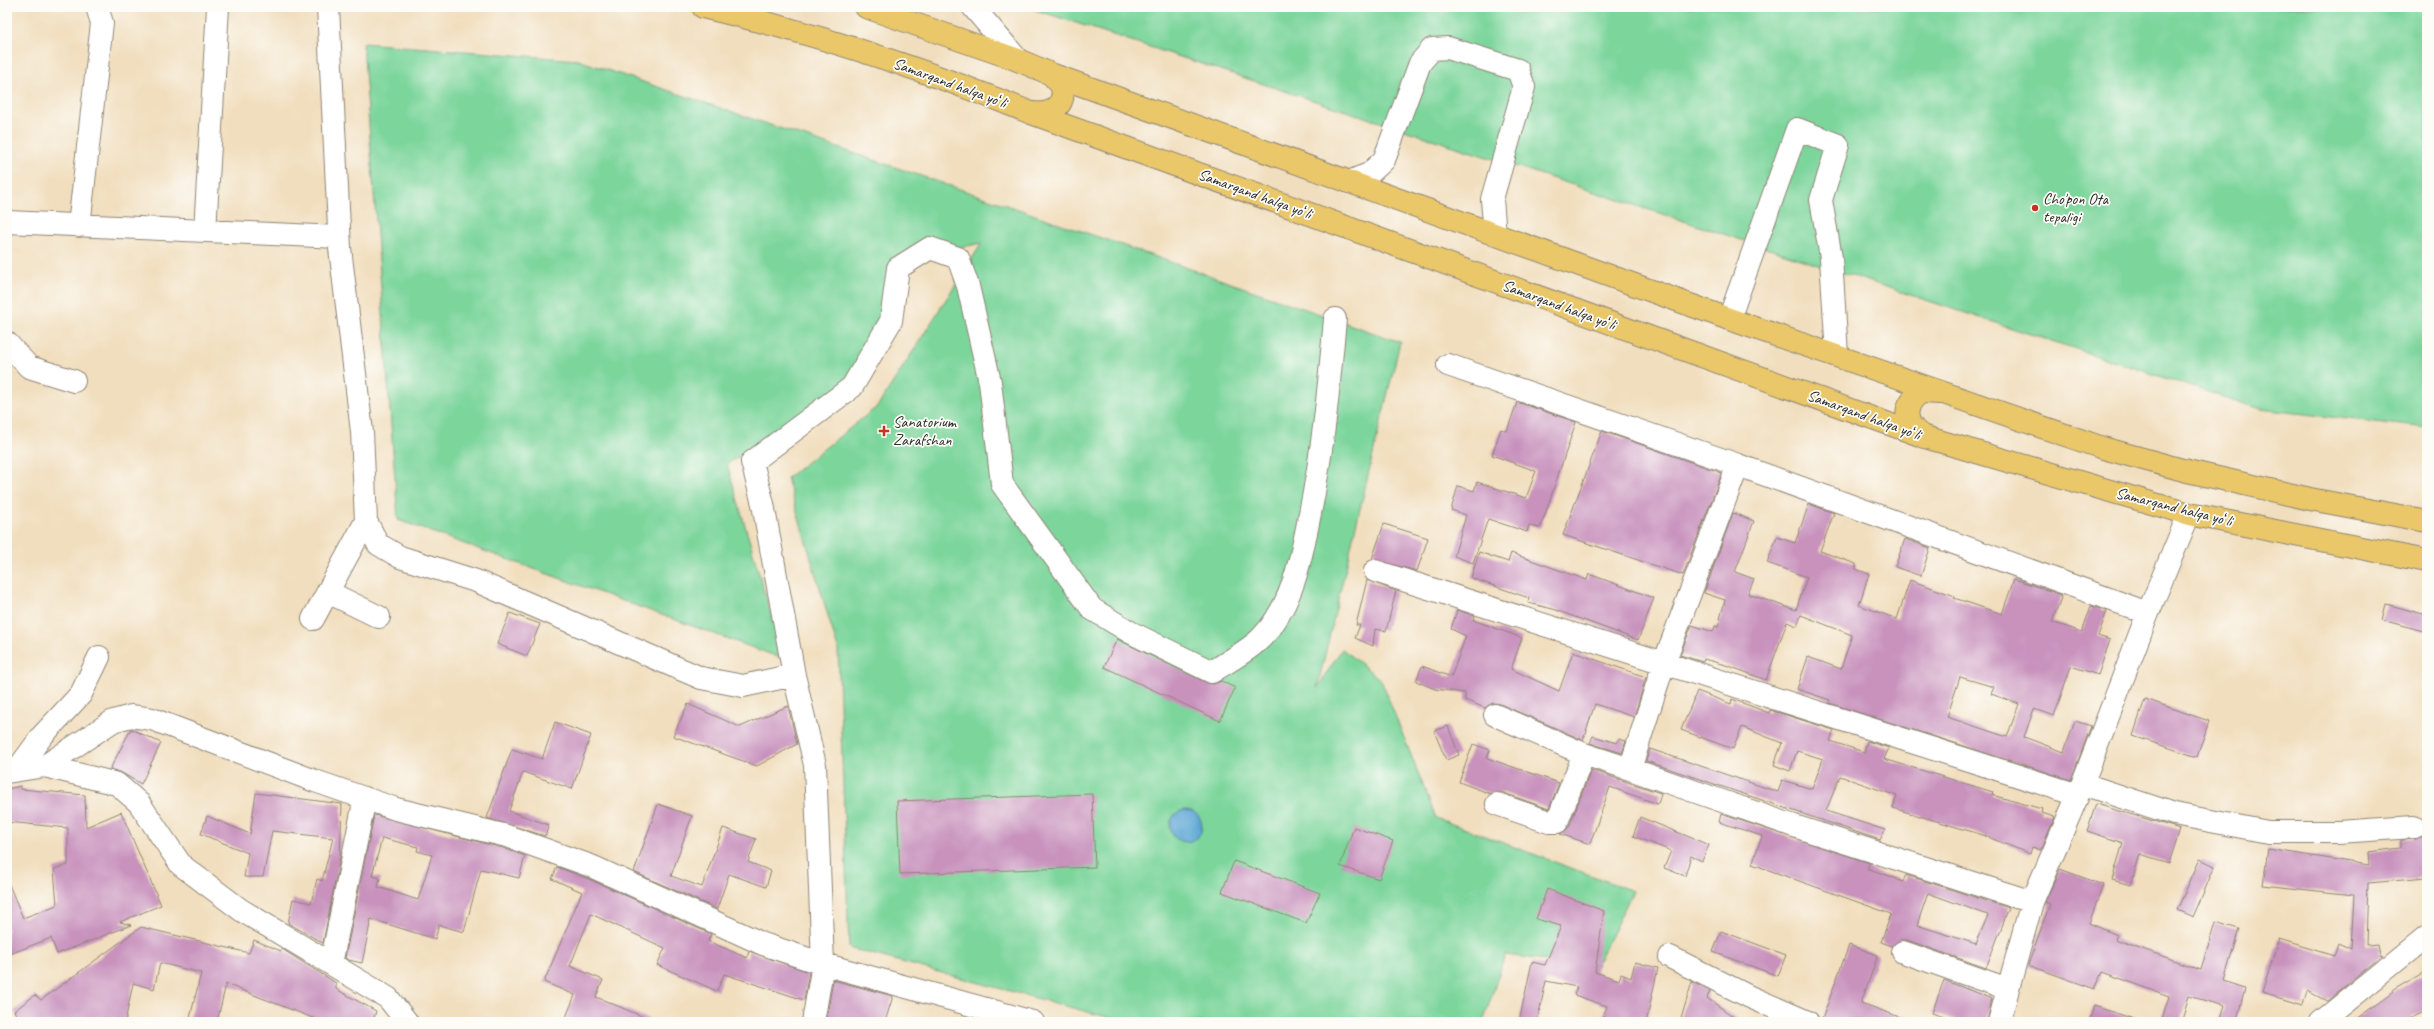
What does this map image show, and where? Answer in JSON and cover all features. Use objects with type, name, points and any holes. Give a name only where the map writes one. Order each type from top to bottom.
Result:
[{"type":"highway","name":"Samarqand halqa yoʻli","points":[[703,7],[783,26],[953,81],[1031,113],[1925,437],[2189,514],[2427,561]]},
{"type":"highway","points":[[866,7],[1018,60],[1051,74],[1729,319],[2103,448],[2183,470],[2310,499],[2427,521]]},
{"type":"highway","points":[[1031,113],[1050,113],[1057,108],[1062,101],[1062,86],[1051,74]]},
{"type":"highway","points":[[1925,437],[1915,431],[1909,424],[1906,413],[1908,405],[1921,392],[1943,393]]},
{"type":"street","points":[[79,226],[102,23],[97,7]]},
{"type":"street","points":[[204,231],[218,7]]},
{"type":"street","points":[[328,7],[339,237],[362,432],[366,521],[378,544],[400,558],[476,581],[701,678],[743,686],[794,675]]},
{"type":"street","points":[[973,7],[1018,60]]},
{"type":"street","points":[[1349,182],[1368,174],[1384,160],[1420,63],[1432,49],[1448,48],[1518,70],[1524,86],[1492,199],[1495,235]]},
{"type":"street","points":[[1729,319],[1797,129],[1838,145],[1821,200],[1831,258],[1837,355]]},
{"type":"street","points":[[7,222],[339,237]]},
{"type":"street","points":[[813,1022],[823,964],[815,765],[794,675],[769,535],[752,462],[852,387],[891,321],[898,268],[930,248],[958,258],[968,286],[990,382],[1002,484],[1092,609],[1130,632],[1212,672],[1262,638],[1286,604],[1302,553],[1318,475],[1327,410],[1335,319]]},
{"type":"street","points":[[7,343],[29,367],[74,381]]},
{"type":"street","points":[[1448,365],[1738,465],[2148,613]]},
{"type":"street","points":[[1630,769],[1664,664],[1738,465]]},
{"type":"street","points":[[1999,1022],[2032,902],[2080,789],[2148,613],[2189,514]]},
{"type":"street","points":[[313,619],[366,521]]},
{"type":"street","points":[[1375,571],[1664,664],[2080,789],[2174,814],[2268,832],[2338,832],[2414,827]]},
{"type":"street","points":[[328,592],[379,617]]},
{"type":"street","points":[[12,771],[81,694],[99,657]]},
{"type":"street","points":[[1495,715],[1584,754],[1794,826],[2032,902]]},
{"type":"street","points":[[45,766],[113,721],[131,716],[152,719],[365,798],[396,808],[507,836],[591,866],[763,944],[823,964],[1033,1022]]},
{"type":"street","points":[[1496,804],[1549,822],[1557,822],[1584,754]]},
{"type":"street","points":[[12,771],[45,766],[117,784],[139,803],[181,865],[240,910],[388,998],[408,1022]]},
{"type":"street","points":[[331,964],[365,798]]},
{"type":"street","points":[[2321,1022],[2427,936]]},
{"type":"street","points":[[1903,952],[2008,989]]},
{"type":"street","points":[[1670,957],[1750,998],[1808,1022]]},
{"type":"street","points":[[385,1022],[388,998]]},
{"type":"green space","name":"Cho'pon Ota tepaligi","points":[[1027,7],[2427,7],[2427,428],[2260,409]]},
{"type":"green space","name":"Sanatorium Zarafshan","points":[[363,43],[578,60],[995,201],[1400,342],[1317,688],[1342,649],[1381,680],[1436,818],[1633,891],[1596,966],[1505,955],[1483,1022],[1125,1022],[849,948],[838,649],[787,478],[878,406],[982,243],[914,257],[839,393],[727,464],[784,659],[398,520]]},
{"type":"water","points":[[1186,810],[1192,811],[1199,817],[1202,826],[1201,832],[1195,839],[1186,842],[1180,841],[1173,835],[1170,826],[1171,820],[1177,813]]},
{"type":"building","points":[[1517,402],[1576,422],[1541,526],[1539,528],[1529,525],[1527,532],[1488,519],[1473,563],[1454,556],[1466,515],[1451,510],[1458,486],[1474,491],[1477,482],[1526,498],[1536,471],[1492,455],[1501,429],[1507,431]]},
{"type":"building","points":[[1602,431],[1722,473],[1683,575],[1563,535]]},
{"type":"building","points":[[1809,504],[1834,513],[1820,551],[1856,564],[1856,569],[1869,574],[1859,605],[1897,619],[1910,580],[1955,596],[1954,598],[2002,614],[2014,579],[2062,595],[2052,622],[2082,632],[2091,606],[2107,611],[2098,636],[2110,640],[2098,675],[2071,666],[2054,716],[2034,709],[2024,737],[2064,752],[2075,721],[2091,726],[2071,780],[1829,703],[1830,700],[1797,689],[1808,657],[1841,669],[1852,635],[1801,615],[1797,626],[1787,622],[1766,680],[1729,666],[1704,659],[1703,662],[1680,655],[1692,625],[1713,632],[1715,626],[1718,627],[1725,600],[1704,593],[1733,513],[1754,521],[1735,572],[1754,579],[1748,594],[1796,610],[1807,577],[1767,563],[1777,537],[1795,543]],"holes":[[[1960,677],[1994,687],[1991,694],[2019,704],[2007,737],[1947,717]]]},
{"type":"building","points":[[1384,524],[1428,538],[1417,571],[1372,559]]},
{"type":"building","points":[[1905,539],[1930,548],[1921,576],[1895,567]]},
{"type":"building","points":[[1479,552],[1508,562],[1511,553],[1587,580],[1589,574],[1654,598],[1638,640],[1553,609],[1528,603],[1529,598],[1471,578]]},
{"type":"building","points":[[1367,580],[1396,591],[1386,631],[1375,629],[1373,646],[1355,638],[1360,625],[1356,625]]},
{"type":"building","points":[[2386,604],[2427,615],[2427,632],[2382,620]]},
{"type":"building","points":[[1457,610],[1475,616],[1473,620],[1522,638],[1511,669],[1559,691],[1573,652],[1646,677],[1634,717],[1595,704],[1583,740],[1500,704],[1493,703],[1485,708],[1465,700],[1465,693],[1435,689],[1416,681],[1422,666],[1451,677],[1466,636],[1451,629]]},
{"type":"building","points":[[510,613],[540,624],[527,656],[497,644]]},
{"type":"building","points":[[1117,639],[1207,683],[1213,684],[1221,681],[1235,688],[1220,721],[1104,667]]},
{"type":"building","points":[[1697,691],[1731,704],[1732,699],[1769,713],[1770,710],[1834,730],[1830,741],[1864,752],[1867,741],[1889,748],[1884,759],[1993,792],[1992,795],[2042,809],[2041,813],[2055,817],[2041,850],[2032,847],[2030,854],[1983,835],[1893,808],[1897,796],[1840,776],[1826,811],[1885,830],[1880,840],[1646,761],[1650,749],[1778,792],[1782,780],[1812,789],[1823,759],[1797,751],[1790,771],[1774,765],[1782,743],[1742,727],[1733,749],[1681,730]]},
{"type":"building","points":[[2145,699],[2209,721],[2197,757],[2133,736]]},
{"type":"building","points":[[688,704],[740,727],[788,706],[797,744],[757,766],[673,736]]},
{"type":"building","points":[[555,722],[591,735],[572,789],[523,772],[509,811],[549,825],[545,836],[487,818],[512,749],[542,759]]},
{"type":"building","points":[[1448,726],[1459,755],[1446,760],[1434,731]]},
{"type":"building","points":[[131,729],[161,743],[141,784],[120,772],[110,769]]},
{"type":"building","points":[[1593,736],[1617,743],[1619,739],[1626,741],[1622,753],[1590,743]]},
{"type":"building","points":[[1473,744],[1490,750],[1487,758],[1559,783],[1549,809],[1501,792],[1491,794],[1459,782]]},
{"type":"building","points":[[1591,770],[1661,793],[1658,804],[1610,787],[1590,844],[1560,834],[1569,827]]},
{"type":"building","points":[[21,786],[21,789],[85,795],[86,827],[121,812],[161,905],[120,922],[131,925],[57,954],[51,938],[7,955],[7,880],[23,918],[57,905],[54,869],[68,865],[68,828],[7,822],[7,789]]},
{"type":"building","points":[[256,793],[342,804],[340,857],[323,943],[288,923],[293,899],[311,903],[317,879],[322,881],[333,838],[272,831],[263,877],[244,877],[248,853],[201,834],[207,816],[250,834]]},
{"type":"building","points":[[1092,794],[1095,867],[900,874],[897,801]]},
{"type":"building","points":[[658,804],[692,816],[671,876],[702,887],[723,828],[756,839],[748,862],[771,871],[766,887],[729,874],[717,909],[634,872]]},
{"type":"building","points":[[2096,804],[2180,829],[2169,863],[2140,854],[2131,885],[2112,880],[2123,843],[2087,831]]},
{"type":"building","points":[[1721,814],[1870,863],[1867,868],[1903,881],[1906,875],[2009,908],[1986,968],[1907,940],[1900,940],[1892,946],[1881,942],[1891,914],[1752,864],[1762,836],[1719,822]],"holes":[[[1928,893],[1988,915],[1976,944],[1917,925]]]},
{"type":"building","points":[[374,815],[503,848],[525,856],[519,878],[481,869],[464,932],[439,925],[435,939],[371,919],[362,963],[345,958]],"holes":[[[382,838],[418,847],[417,851],[432,855],[418,900],[378,887],[380,878],[372,876]]]},
{"type":"building","points":[[1640,817],[1709,845],[1702,861],[1691,856],[1685,876],[1664,868],[1671,851],[1633,836]]},
{"type":"building","points":[[1354,827],[1393,841],[1379,879],[1340,866]]},
{"type":"building","points":[[2423,835],[2427,835],[2427,878],[2368,883],[2366,945],[2378,944],[2380,954],[2383,955],[2327,1001],[2307,991],[2303,1005],[2262,993],[2279,939],[2334,956],[2338,943],[2351,949],[2354,895],[2263,885],[2268,849],[2369,865],[2368,852],[2401,848],[2401,840],[2415,839]]},
{"type":"building","points":[[2200,859],[2215,866],[2193,917],[2177,910]]},
{"type":"building","points":[[1234,861],[1320,893],[1306,923],[1222,892]]},
{"type":"building","points":[[557,867],[589,879],[711,934],[708,941],[747,958],[749,951],[809,972],[804,1000],[724,974],[717,991],[657,965],[665,948],[591,914],[570,966],[603,980],[596,997],[656,1022],[564,1022],[575,995],[544,982],[582,892],[552,879]]},
{"type":"building","points":[[2060,869],[2103,885],[2089,923],[2117,935],[2115,939],[2201,970],[2215,922],[2239,929],[2224,981],[2245,988],[2236,1022],[2219,1022],[2224,1006],[2189,996],[2181,1022],[2161,1022],[2169,996],[2102,972],[2095,989],[2028,965],[2050,904],[2045,902]]},
{"type":"building","points":[[1547,889],[1604,911],[1595,972],[1619,980],[1621,974],[1631,978],[1635,962],[1658,968],[1646,1022],[1601,1022],[1607,1006],[1574,995],[1577,987],[1546,981],[1537,1022],[1519,1022],[1532,962],[1545,965],[1561,926],[1536,919]]},
{"type":"building","points":[[141,927],[249,953],[254,940],[281,951],[282,949],[336,983],[336,989],[376,1011],[373,1022],[323,1022],[226,984],[217,1022],[189,1022],[201,973],[160,963],[154,989],[133,983],[125,1022],[20,1022],[14,1011],[35,995],[41,1000]]},
{"type":"building","points":[[1721,931],[1786,955],[1778,976],[1713,952]]},
{"type":"building","points":[[1849,945],[1878,955],[1861,1003],[1908,1020],[1907,1022],[1821,1022]]},
{"type":"building","points":[[2427,972],[2427,1009],[2410,1017],[2414,1022],[2352,1022],[2396,990]]},
{"type":"building","points":[[833,980],[893,996],[885,1022],[826,1022]]},
{"type":"building","points":[[1944,980],[1992,999],[1987,1022],[1958,1022],[1932,1013]]},
{"type":"building","points":[[1692,982],[1710,991],[1707,998],[1741,1022],[1680,1022]]},
{"type":"building","points":[[2094,1006],[2134,1019],[2133,1022],[2089,1022]]},
{"type":"place","name":"Cho'pon Ota tepaligi","points":[[2035,208]]},
{"type":"place","name":"Sanatorium Zarafshan","points":[[884,431]]}]
